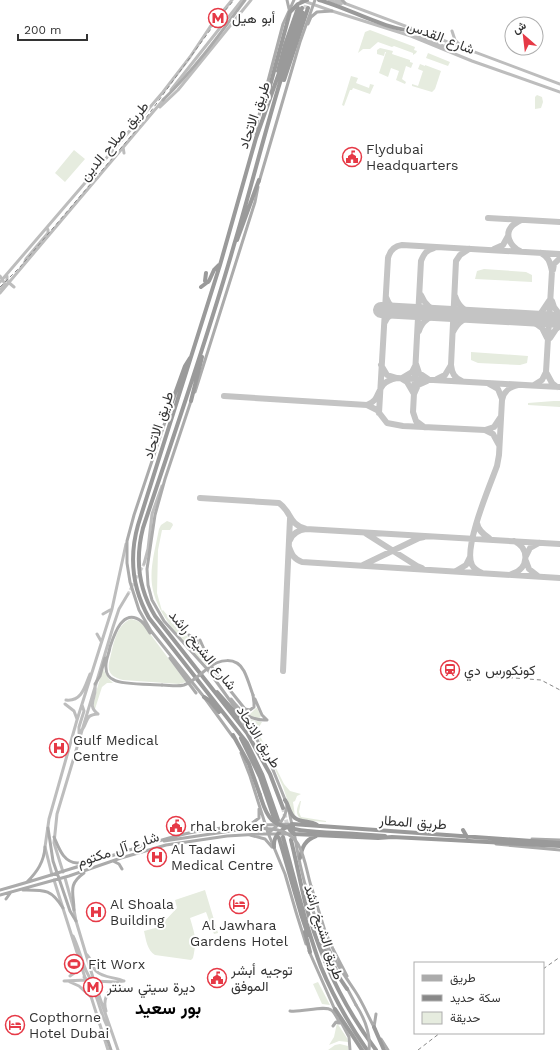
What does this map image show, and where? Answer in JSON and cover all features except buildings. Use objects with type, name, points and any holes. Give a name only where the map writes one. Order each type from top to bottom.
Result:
[{"type":"highway","points":[[264,118],[264,108],[290,12],[298,4],[307,0]]},
{"type":"highway","points":[[319,0],[387,24],[409,31],[416,31]]},
{"type":"highway","name":"طريق الاتحاد","points":[[278,822],[259,766],[247,743],[149,618],[138,594],[133,568],[133,550],[137,529],[220,265],[256,138],[273,92],[274,83],[285,45],[303,8],[290,61],[271,123],[265,135],[235,244],[143,528],[138,558],[142,588],[151,610],[159,623],[242,727],[257,749],[285,804],[294,818],[318,825]]},
{"type":"highway","points":[[235,244],[242,230],[259,180]]},
{"type":"highway","points":[[202,287],[208,282],[214,270],[220,265]]},
{"type":"highway","points":[[206,273],[205,280],[208,282]]},
{"type":"highway","points":[[191,401],[203,346]]},
{"type":"highway","points":[[167,416],[185,366],[191,357]]},
{"type":"highway","points":[[212,688],[223,697],[250,729]]},
{"type":"highway","points":[[204,697],[231,724]]},
{"type":"highway","points":[[233,735],[249,764],[264,809],[269,816],[281,826],[293,830],[376,835],[389,838]]},
{"type":"highway","points":[[274,847],[274,841],[280,836],[285,828],[292,825],[335,828]]},
{"type":"highway","points":[[292,825],[290,829],[294,834]]},
{"type":"highway","name":"طريق المطار","points":[[292,825],[318,825],[335,828],[560,843]]},
{"type":"highway","points":[[390,831],[396,826]]},
{"type":"highway","points":[[462,830],[467,836]]},
{"type":"highway","name":"طريق المطار","points":[[294,834],[490,843],[560,843]]},
{"type":"highway","points":[[300,858],[302,848],[306,842],[319,835]]},
{"type":"highway","points":[[280,836],[310,952]]},
{"type":"highway","name":"طريق الشيخ راشد","points":[[280,836],[318,960],[352,1027],[368,1050]]},
{"type":"highway","points":[[335,836],[339,840]]},
{"type":"highway","name":"طريق الشيخ راشد","points":[[291,840],[306,902],[317,939],[330,972],[357,1023],[376,1050]]},
{"type":"highway","points":[[301,914],[318,960]]},
{"type":"highway","points":[[317,939],[336,974],[347,989]]},
{"type":"highway","points":[[335,1009],[362,1050]]},
{"type":"highway","points":[[374,1027],[384,1050]]},
{"type":"main road","name":"طريق صلاح الدين","points":[[1,281],[173,80],[210,27],[232,0]]},
{"type":"main road","name":"طريق صلاح الدين","points":[[0,292],[24,266],[123,146],[154,111],[242,0]]},
{"type":"main road","points":[[163,100],[181,82],[245,0]]},
{"type":"main road","points":[[154,111],[178,90],[251,0]]},
{"type":"main road","points":[[287,0],[289,9]]},
{"type":"main road","points":[[256,138],[258,119],[281,31],[294,0]]},
{"type":"main road","name":"شارع القدس","points":[[301,0],[411,36],[472,61],[560,92]]},
{"type":"main road","points":[[311,0],[313,4]]},
{"type":"main road","name":"طريق الاتحاد","points":[[144,564],[148,548],[152,514],[197,385],[255,202],[259,180],[300,42],[315,0]]},
{"type":"main road","points":[[319,0],[319,4],[322,7]]},
{"type":"main road","points":[[329,0],[339,4],[344,4]]},
{"type":"main road","name":"شارع القدس","points":[[336,0],[447,43],[560,84]]},
{"type":"main road","points":[[342,0],[344,4]]},
{"type":"main road","points":[[300,42],[312,14],[319,11],[332,11]]},
{"type":"main road","points":[[452,31],[455,40],[465,49]]},
{"type":"main road","points":[[411,36],[424,38],[443,46],[447,43]]},
{"type":"main road","points":[[131,123],[137,123]]},
{"type":"main road","points":[[123,146],[124,153]]},
{"type":"main road","points":[[93,182],[98,182]]},
{"type":"main road","points":[[24,266],[26,259],[48,233],[47,228]]},
{"type":"main road","points":[[14,261],[15,265]]},
{"type":"main road","points":[[7,274],[6,280],[14,287]]},
{"type":"main road","points":[[0,276],[4,285],[0,292]]},
{"type":"main road","points":[[80,734],[79,727],[83,709],[101,641],[112,609],[127,540],[167,416]]},
{"type":"main road","name":"شارع الشيخ راشد","points":[[165,479],[155,515],[147,569],[150,597],[155,608],[164,621],[205,666],[250,729],[269,760],[292,825]]},
{"type":"main road","points":[[127,540],[128,572],[132,592],[141,614],[167,652],[233,735],[247,768],[268,833],[287,879],[296,912],[310,952],[322,981],[348,1034],[350,1050]]},
{"type":"main road","points":[[108,1050],[91,997],[86,954],[65,878],[56,852],[54,837],[57,814],[80,734],[89,716],[91,714],[98,714],[92,706],[95,694],[95,685],[116,618],[121,605],[128,594]]},
{"type":"main road","points":[[103,614],[112,609]]},
{"type":"main road","points":[[26,883],[41,865],[59,782],[77,719],[100,676],[116,630],[120,624],[130,618],[140,621],[151,634],[155,636]]},
{"type":"main road","points":[[97,634],[101,641]]},
{"type":"main road","points":[[188,648],[196,649],[198,645],[189,635]]},
{"type":"main road","points":[[200,640],[213,669],[245,710],[250,710],[254,707],[253,695]]},
{"type":"main road","points":[[112,642],[106,666],[107,673],[111,679],[119,682],[177,686],[185,685],[215,663],[227,660],[235,663],[242,668],[246,675],[253,695],[262,714],[267,720],[255,720],[247,716],[219,685]]},
{"type":"main road","points":[[167,652],[172,662],[196,694]]},
{"type":"main road","points":[[77,719],[74,711],[66,702],[75,700],[82,694],[96,659]]},
{"type":"main road","points":[[249,825],[259,818],[259,803]]},
{"type":"main road","points":[[284,819],[285,804]]},
{"type":"main road","points":[[268,833],[273,830],[278,822],[284,819]]},
{"type":"main road","points":[[264,820],[269,823],[277,823],[284,819]]},
{"type":"main road","name":"طريق المطار","points":[[266,824],[278,822],[292,825]]},
{"type":"main road","points":[[266,824],[280,836]]},
{"type":"main road","name":"شارع آل مكتوم","points":[[0,890],[190,833],[266,824]]},
{"type":"main road","points":[[258,834],[266,828],[262,825]]},
{"type":"main road","points":[[48,828],[51,855],[70,911],[76,922]]},
{"type":"main road","points":[[162,841],[231,831],[275,829],[290,835],[300,848],[325,930],[350,983]]},
{"type":"main road","name":"طريق المطار","points":[[268,833],[280,836],[294,834]]},
{"type":"main road","name":"شارع آل مكتوم","points":[[0,895],[65,878],[111,861],[161,846],[201,839],[268,833]]},
{"type":"main road","points":[[249,834],[267,841],[279,858]]},
{"type":"main road","points":[[294,834],[316,923],[325,946],[368,1027],[370,1043],[368,1050]]},
{"type":"main road","points":[[54,837],[61,853],[68,860],[79,863],[97,860]]},
{"type":"main road","points":[[490,843],[504,846],[559,851]]},
{"type":"main road","points":[[156,853],[161,846]]},
{"type":"main road","points":[[45,848],[78,956],[107,1018]]},
{"type":"main road","points":[[111,861],[117,863],[122,869]]},
{"type":"main road","points":[[74,910],[73,884],[76,878],[87,870]]},
{"type":"main road","points":[[20,890],[42,890],[50,892],[63,908]]},
{"type":"main road","points":[[6,899],[11,892]]},
{"type":"main road","points":[[314,912],[330,952],[350,983],[388,1050]]},
{"type":"main road","points":[[71,931],[78,946],[105,1023],[111,1032]]},
{"type":"main road","points":[[64,981],[124,981],[100,974],[95,970],[90,957],[86,954]]},
{"type":"main road","points":[[70,976],[76,973],[78,969],[78,956]]},
{"type":"main road","points":[[70,982],[79,986],[91,997]]},
{"type":"main road","points":[[118,1050],[107,1018],[105,1003],[107,995],[115,989],[132,988]]},
{"type":"main road","points":[[290,1011],[326,1008],[333,1012],[350,1042]]},
{"type":"main road","points":[[374,1027],[376,1014]]},
{"type":"main road","points":[[333,1026],[336,1022],[339,1023]]},
{"type":"main road","points":[[104,1037],[108,1041],[111,1050]]},
{"type":"green space","points":[[370,30],[415,47],[414,50],[417,51],[413,55],[413,53],[378,42],[370,49],[363,49],[358,53],[365,32]]},
{"type":"green space","points":[[380,48],[393,51],[392,54],[410,60],[410,62],[413,63],[411,68],[406,66],[402,79],[406,82],[405,84],[396,80],[399,71],[391,68],[388,77],[379,73],[386,52],[384,56],[377,54],[377,50]]},
{"type":"green space","points":[[428,53],[450,62],[448,66],[426,58]]},
{"type":"green space","points":[[420,64],[441,71],[435,89],[432,92],[412,86],[412,84],[418,86],[423,71],[418,69]]},
{"type":"green space","points":[[351,76],[358,78],[356,83],[369,88],[370,84],[374,85],[370,94],[353,88],[350,90],[344,106],[342,105]]},
{"type":"green space","points":[[537,95],[542,97],[543,102],[541,108],[535,109],[535,97]]},
{"type":"green space","points":[[74,150],[85,159],[65,182],[55,173]]},
{"type":"green space","points":[[484,269],[526,272],[532,275],[532,282],[475,279],[477,271]]},
{"type":"green space","points":[[471,352],[528,356],[527,363],[520,365],[478,363],[471,360]]},
{"type":"green space","points":[[560,401],[560,407],[528,405],[528,403]]},
{"type":"green space","points":[[167,521],[173,525],[170,530],[162,530],[158,550],[157,593],[162,611],[163,610],[180,631],[197,643],[196,647],[194,648],[185,643],[172,628],[163,614],[153,591],[153,558],[159,529],[161,525]]},
{"type":"green space","points":[[131,619],[142,623],[186,682],[179,684],[123,680],[110,673],[109,663],[118,632],[121,626]]},
{"type":"green space","points":[[199,641],[203,647],[209,666],[208,667],[193,651],[198,648]]},
{"type":"green space","points":[[103,669],[113,683],[107,683],[102,687],[95,709],[93,707],[94,702]]},
{"type":"green space","points":[[256,708],[261,716],[259,719],[250,717],[244,711],[251,713]]},
{"type":"green space","points":[[243,715],[252,720],[262,722],[258,732],[284,784],[290,791],[301,794],[297,796],[293,802],[295,816],[291,811],[283,787],[269,756]]},
{"type":"green space","points":[[300,801],[299,812],[301,817],[326,822],[302,820],[299,818],[297,809]]},
{"type":"green space","points":[[205,890],[218,933],[214,934],[206,912],[190,918],[195,942],[193,958],[191,960],[155,955],[152,953],[147,944],[144,931],[159,927],[161,925],[177,908],[175,900]]},
{"type":"green space","points":[[318,982],[330,1005],[322,1004],[313,984]]},
{"type":"green space","points":[[337,1023],[348,1042],[339,1041],[329,1045],[334,1037]]},
{"type":"green space","points":[[340,1044],[348,1046],[348,1050],[328,1050],[335,1045]]},
{"type":"taxiway","points":[[488,218],[560,222]]},
{"type":"taxiway","points":[[520,251],[514,247],[508,236],[513,225],[522,220]]},
{"type":"taxiway","points":[[494,249],[503,245],[508,236]]},
{"type":"taxiway","points":[[379,413],[388,258],[393,249],[402,245],[560,254]]},
{"type":"taxiway","points":[[424,427],[416,421],[413,412],[421,261],[423,256],[429,250],[434,248]]},
{"type":"taxiway","points":[[437,379],[445,375],[451,365],[456,261],[460,255],[469,249]]},
{"type":"taxiway","points":[[541,253],[547,258],[552,271],[546,372],[552,383],[557,387]]},
{"type":"taxiway","points":[[553,270],[554,264],[560,258]]},
{"type":"taxiway","points":[[421,295],[424,302],[429,307],[441,313]]},
{"type":"taxiway","points":[[453,332],[457,325],[463,320],[477,315],[463,309],[455,296]]},
{"type":"taxiway","points":[[386,297],[391,306],[400,311]]},
{"type":"taxiway","points":[[547,338],[542,328],[528,318],[541,313],[549,301]]},
{"type":"taxiway","points":[[552,301],[554,307],[560,315]]},
{"type":"taxiway","points":[[385,322],[391,315],[401,311]]},
{"type":"taxiway","points":[[419,331],[420,327],[427,319],[441,313]]},
{"type":"taxiway","points":[[550,338],[560,326]]},
{"type":"taxiway","points":[[402,378],[412,372],[416,364],[419,373],[428,379]]},
{"type":"taxiway","points":[[367,405],[374,401],[384,384],[389,380],[397,378],[387,375],[381,365]]},
{"type":"taxiway","points":[[451,365],[454,375],[462,381]]},
{"type":"taxiway","points":[[534,385],[542,380],[546,372]]},
{"type":"taxiway","points":[[397,378],[560,387]]},
{"type":"taxiway","points":[[402,379],[407,382],[414,394],[418,385],[427,381]]},
{"type":"taxiway","points":[[489,384],[498,389],[502,399]]},
{"type":"taxiway","points":[[482,573],[475,569],[472,565],[470,557],[471,545],[478,516],[497,466],[502,400],[507,390],[518,385]]},
{"type":"taxiway","points":[[224,396],[367,405],[377,410],[387,423],[403,426],[485,430],[493,434],[499,445]]},
{"type":"taxiway","points":[[485,430],[494,427],[500,418]]},
{"type":"taxiway","points":[[200,498],[279,503],[283,506],[296,524],[306,529],[560,544]]},
{"type":"taxiway","points":[[283,671],[290,519]]},
{"type":"taxiway","points":[[477,523],[481,532],[489,538]]},
{"type":"taxiway","points":[[290,540],[296,532],[306,529]]},
{"type":"taxiway","points":[[365,533],[422,568]]},
{"type":"taxiway","points":[[363,565],[424,537]]},
{"type":"taxiway","points":[[512,574],[522,568],[525,558],[523,548],[514,541]]},
{"type":"taxiway","points":[[526,556],[530,548],[539,543]]},
{"type":"taxiway","points":[[289,547],[297,560],[302,562],[560,578]]},
{"type":"taxiway","points":[[456,571],[466,565],[470,557]]},
{"type":"taxiway","points":[[526,561],[529,569],[538,576]]},
{"type":"runway","points":[[381,310],[560,320]]},
{"type":"tunnel","points":[[305,9],[307,0]]},
{"type":"tunnel","points":[[128,594],[144,564]]},
{"type":"tunnel","points":[[283,808],[288,828]]},
{"type":"railway","points":[[0,287],[20,267],[143,122],[219,18],[234,0]]},
{"type":"railway","points":[[488,676],[541,680],[560,690]]},
{"type":"railway","points":[[544,968],[560,957]]},
{"type":"railway","points":[[418,1050],[439,1034]]},
{"type":"place","name":"أبو هيل","points":[[218,18]]},
{"type":"place","name":"Flydubai Headquarters","points":[[352,157]]},
{"type":"place","name":"كونكورس دي","points":[[450,670]]},
{"type":"place","name":"Gulf Medical Centre","points":[[59,748]]},
{"type":"place","name":"rhal broker","points":[[176,826]]},
{"type":"place","name":"Al Tadawi Medical Centre","points":[[157,857]]},
{"type":"place","name":"Al Jawhara Gardens Hotel","points":[[239,904]]},
{"type":"place","name":"Al Shoala Building","points":[[96,912]]},
{"type":"place","name":"Fit Worx","points":[[74,964]]},
{"type":"place","name":"توجيه أبشر الموفق","points":[[217,978]]},
{"type":"place","name":"ديرة سيتي سنتر","points":[[93,987]]},
{"type":"place","name":"Copthorne Hotel Dubai","points":[[15,1025]]},
{"type":"district","name":"بور سعيد","points":[[168,1007]]}]
